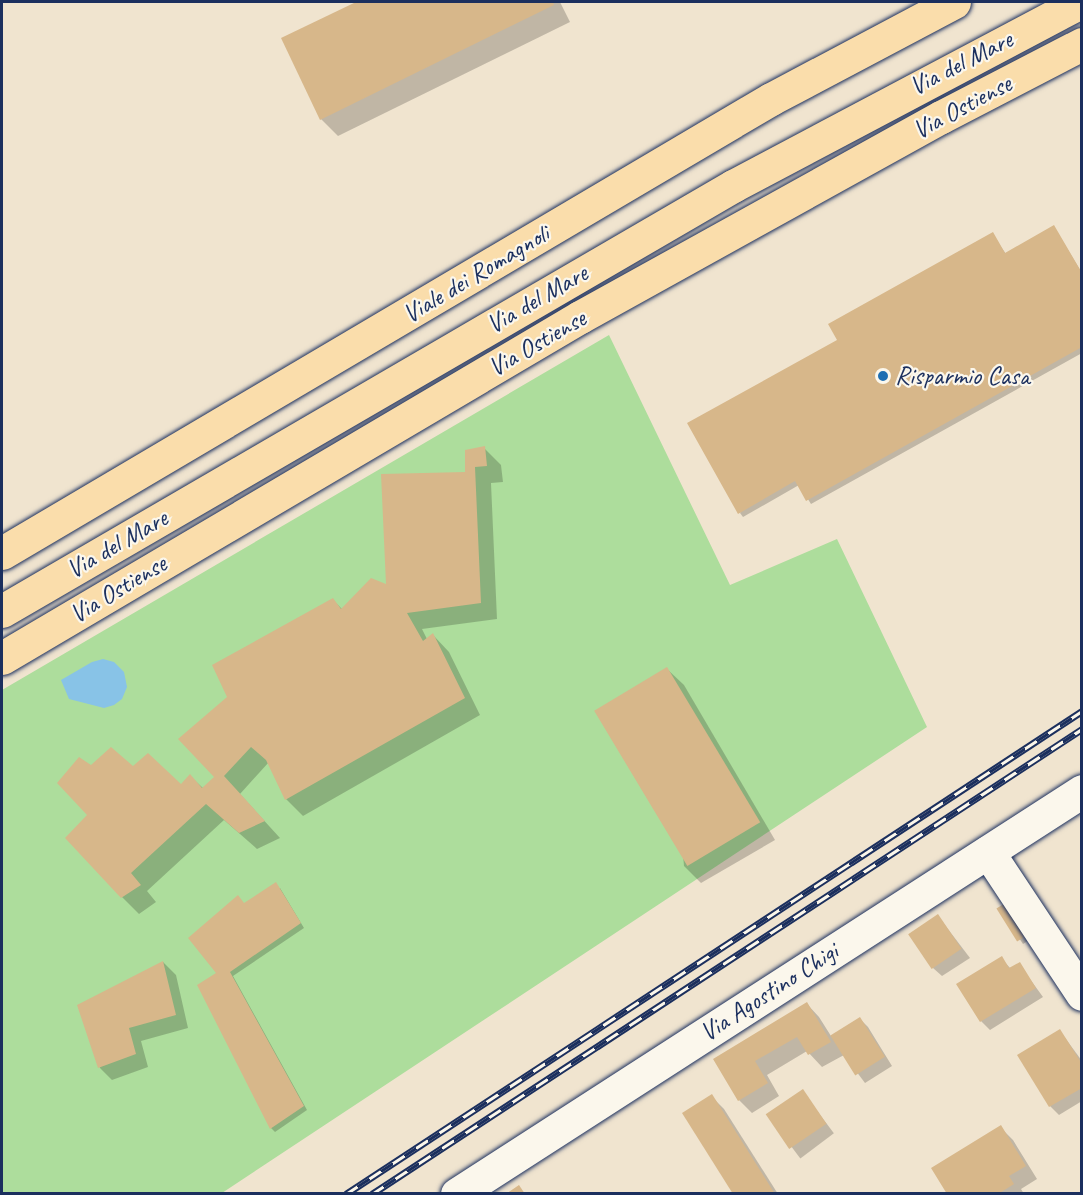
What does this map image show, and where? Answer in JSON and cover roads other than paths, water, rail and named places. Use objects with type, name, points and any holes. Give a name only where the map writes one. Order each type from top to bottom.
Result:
[{"type":"main road","name":"Viale dei Romagnoli","points":[[2,553],[763,104],[856,51],[954,2]]},
{"type":"main road","name":"Via del Mare","points":[[2,611],[733,186],[1080,2]]},
{"type":"main road","name":"Via Ostiense","points":[[2,658],[580,316],[941,117],[1082,44]]},
{"type":"street","name":"Via Agostino Chigi","points":[[457,1194],[1082,790]]},
{"type":"street","points":[[988,852],[1082,994]]},
{"type":"water","points":[[103,659],[114,662],[124,672],[127,687],[122,699],[104,708],[69,699],[61,680],[92,662]]},
{"type":"railway","points":[[346,1194],[1082,711]]},
{"type":"railway","points":[[372,1194],[1082,729]]},
{"type":"place","name":"Risparmio Casa","points":[[883,376]]}]
